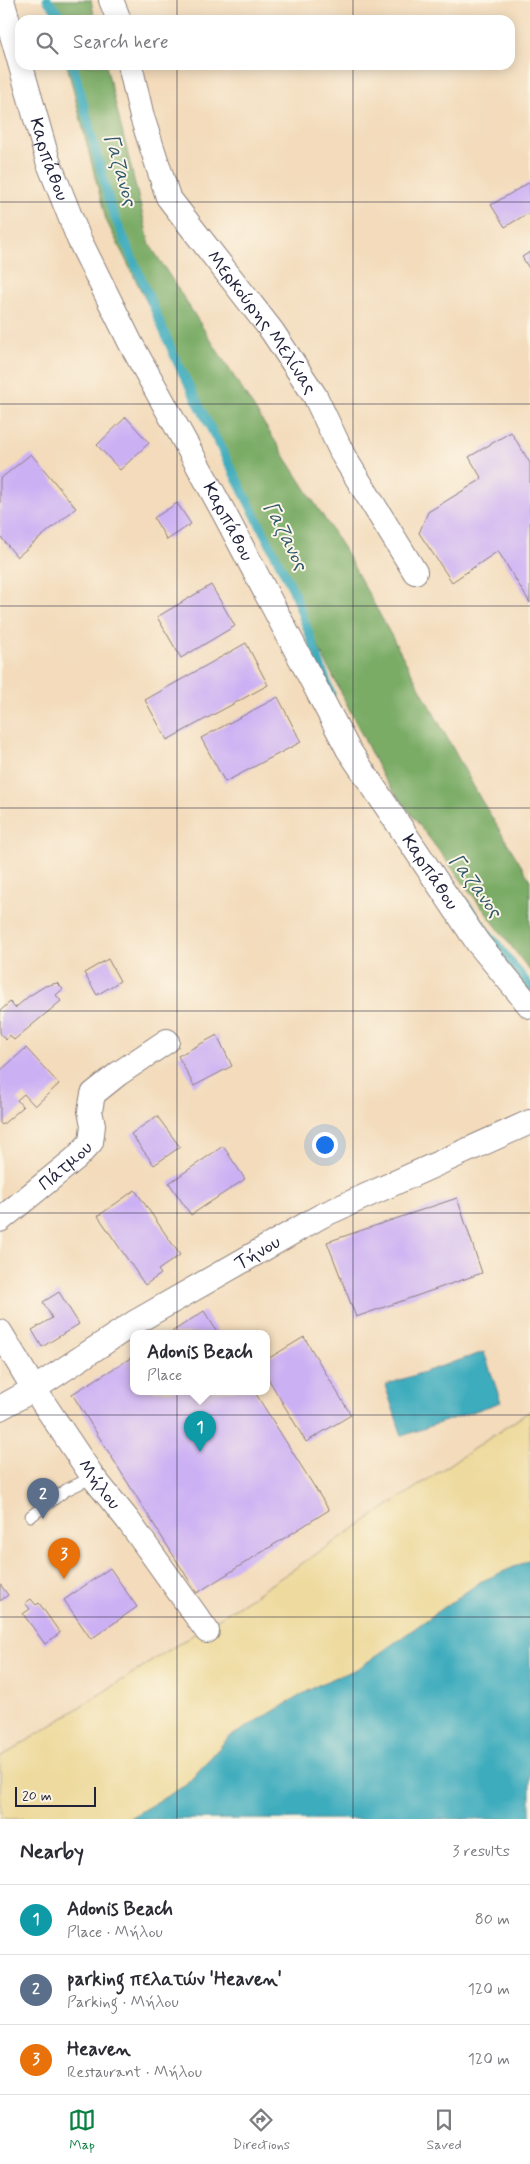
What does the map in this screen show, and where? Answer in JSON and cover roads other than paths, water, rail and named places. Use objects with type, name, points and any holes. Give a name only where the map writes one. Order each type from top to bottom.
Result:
[{"type":"street","name":"Καρπάθου","points":[[2,0],[15,46]]},
{"type":"street","points":[[111,0],[117,15]]},
{"type":"street","name":"Καρπάθου","points":[[22,70],[48,161],[79,239],[131,344],[223,511],[348,749],[478,943],[530,1006]]},
{"type":"street","name":"Μερκούρης Μελίνας","points":[[131,70],[142,117],[168,197],[272,331],[315,396],[344,457],[415,572]]},
{"type":"street","name":"Πάτμου","points":[[0,1220],[76,1158],[92,1142],[93,1125],[90,1110],[93,1094],[118,1074],[167,1041]]},
{"type":"street","name":"Τήνου","points":[[0,1408],[34,1389],[134,1323],[322,1216],[530,1122]]},
{"type":"street","name":"Μήλου","points":[[0,1332],[34,1389],[93,1477],[127,1519],[207,1631]]},
{"type":"lane","points":[[31,1516],[66,1490],[93,1477]]},
{"type":"water","points":[[484,1352],[501,1402],[402,1436],[385,1385]]},
{"type":"water","points":[[530,1560],[530,1819],[128,1819],[186,1785],[228,1738],[320,1684],[359,1668],[480,1582]]},
{"type":"waterway","name":"Γαζανος","points":[[47,0],[60,15]]},
{"type":"waterway","name":"Γαζανος","points":[[74,70],[111,208],[177,362],[293,590],[331,694]]},
{"type":"waterway","name":"Γαζανος","points":[[464,902],[530,987]]},
{"type":"place","name":"Adonis Beach","points":[[200,1452]]},
{"type":"place","name":"parking πελατών 'Heaven'","points":[[43,1519]]},
{"type":"place","name":"Heaven","points":[[64,1579]]}]
